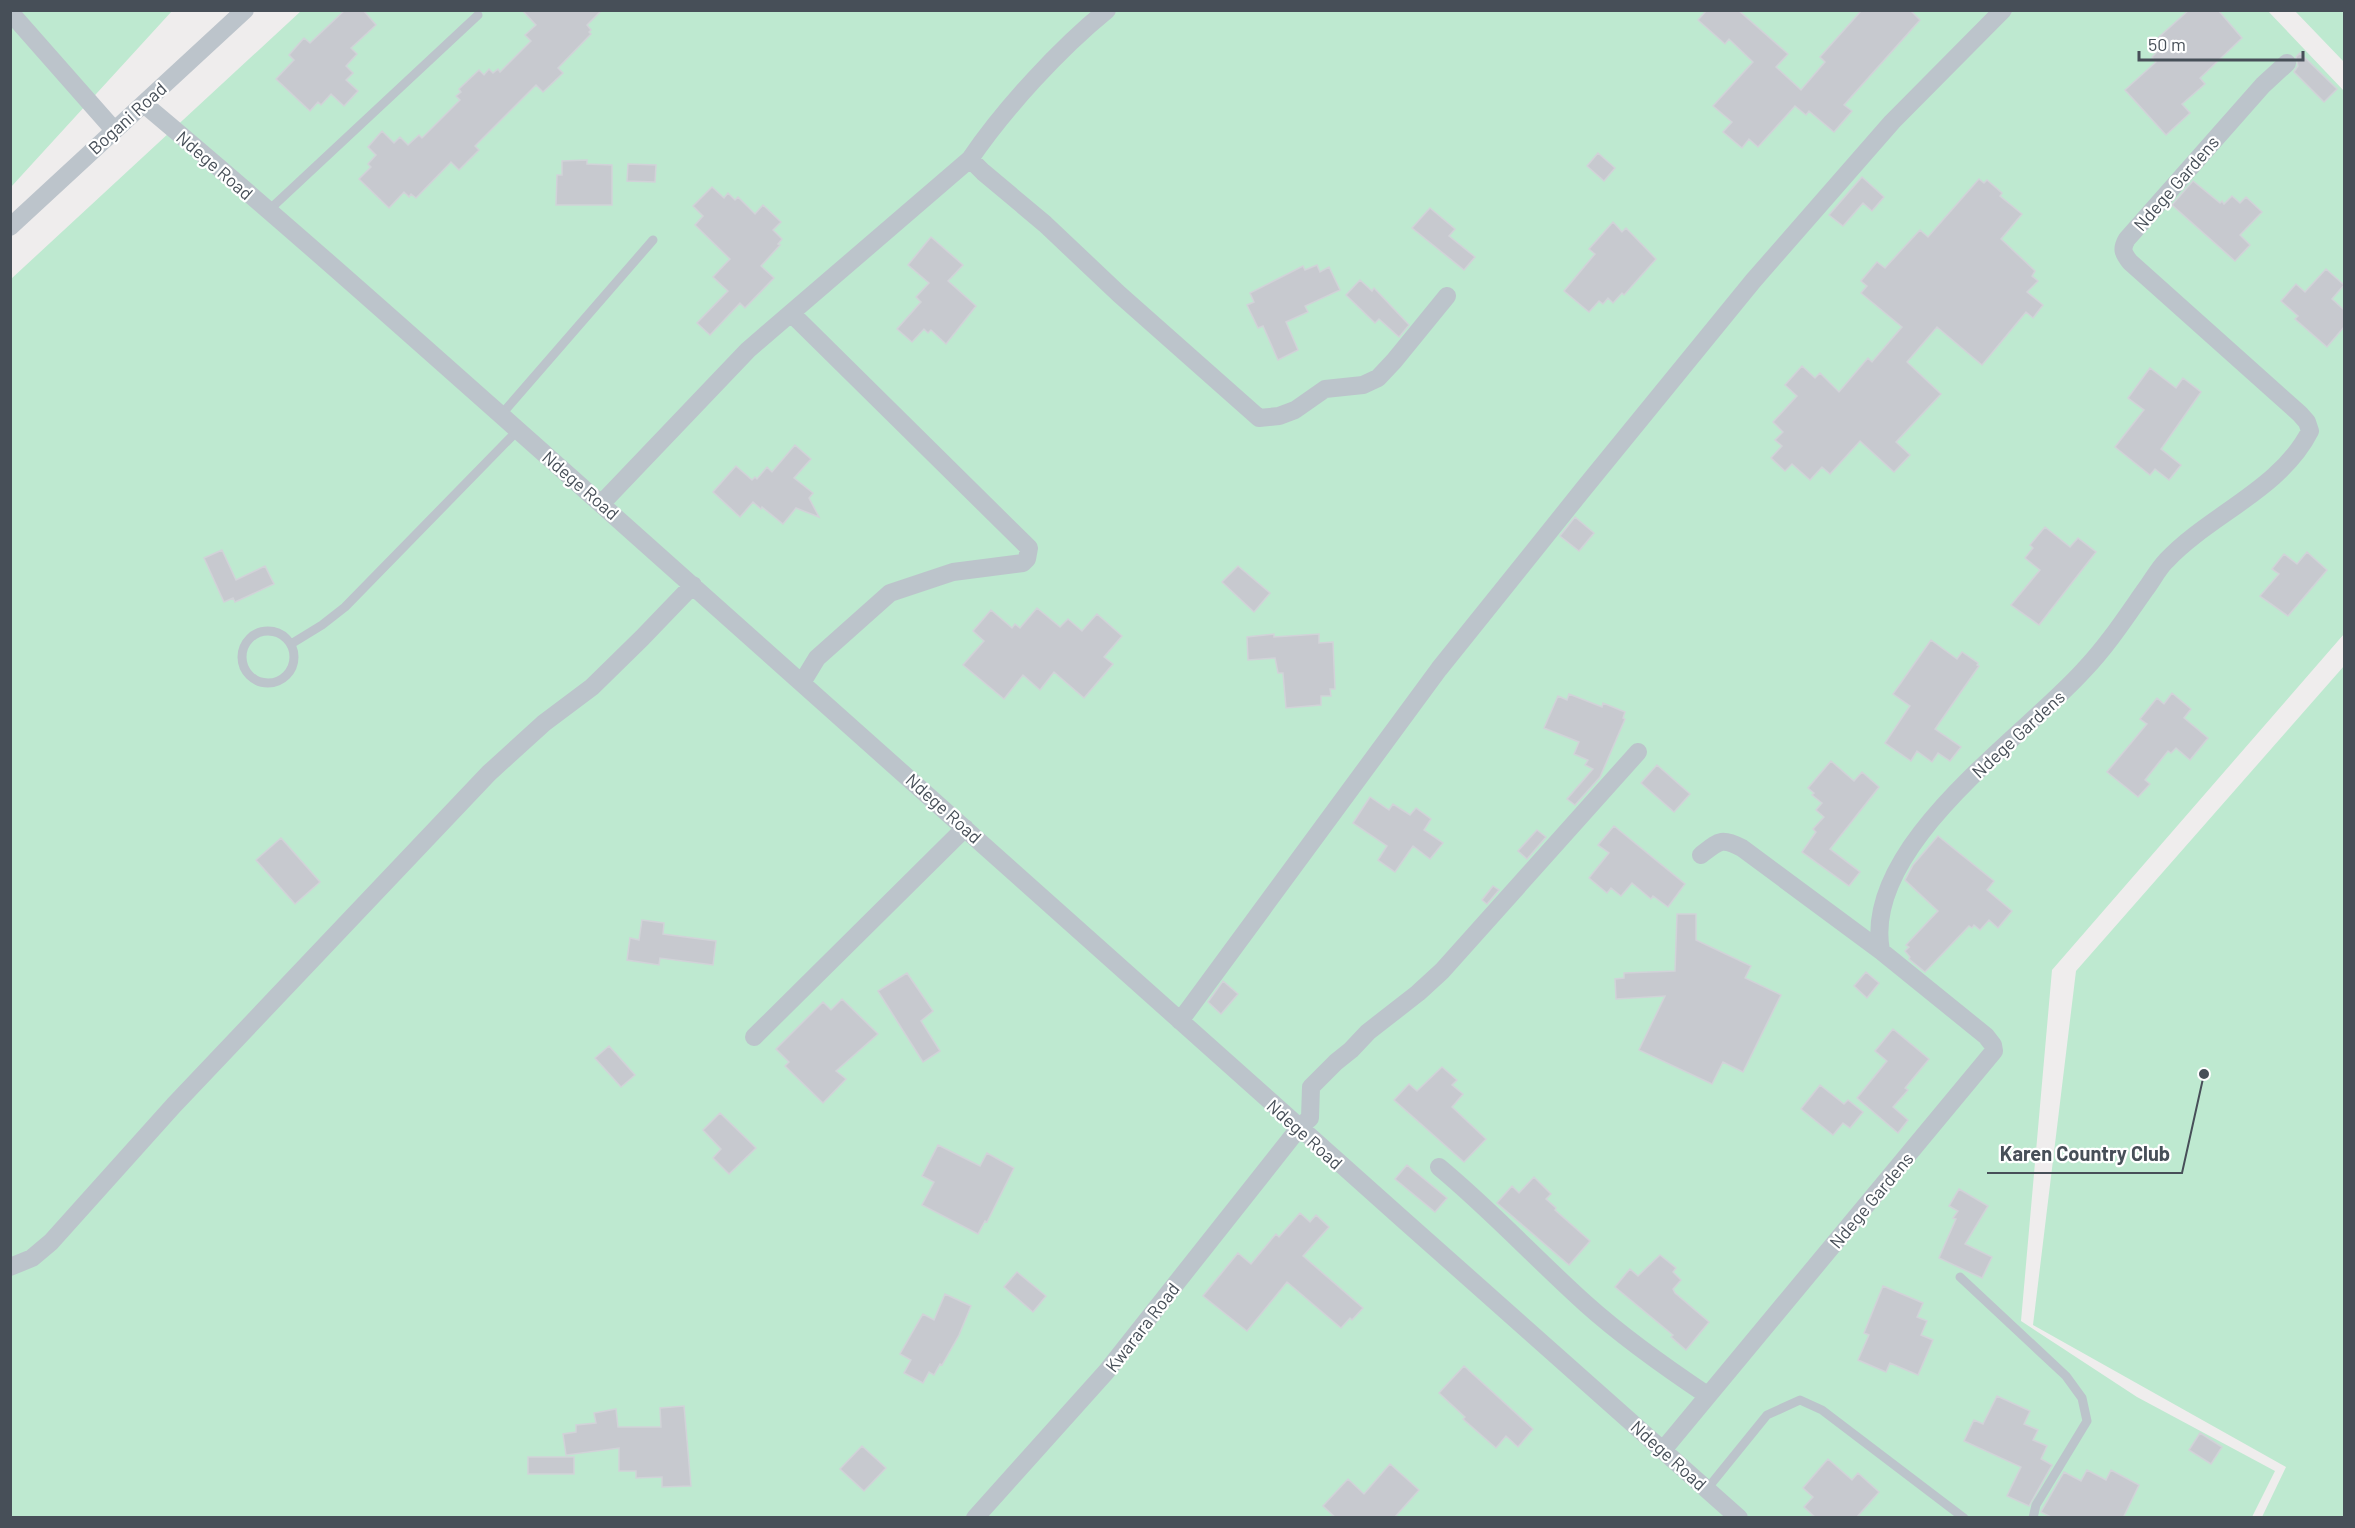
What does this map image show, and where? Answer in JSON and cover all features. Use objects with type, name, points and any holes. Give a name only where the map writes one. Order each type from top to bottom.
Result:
[{"type":"street","name":"Bogani Road","points":[[10,227],[245,10]]},
{"type":"street","points":[[601,504],[748,350],[970,159],[994,126],[1082,30],[1107,10]]},
{"type":"street","points":[[1179,1021],[1439,669],[1592,478],[1754,281],[1884,131],[2002,10]]},
{"type":"street","points":[[10,12],[114,130]]},
{"type":"street","name":"Ndege Gardens","points":[[1663,1450],[1994,1051],[1993,1045],[1986,1036],[1881,951],[1879,926],[1884,900],[1918,836],[1951,797],[2046,709],[2085,669],[2165,562],[2191,538],[2264,484],[2292,460],[2310,431],[2307,422],[2300,414],[2123,254],[2123,246],[2127,239],[2263,85],[2286,63]]},
{"type":"street","name":"Ndege Road","points":[[144,104],[269,210],[802,681],[1179,1021],[1739,1518]]},
{"type":"street","points":[[970,159],[1046,224],[1119,294],[1259,418],[1279,416],[1295,410],[1325,389],[1363,385],[1377,378],[1394,361],[1447,296]]},
{"type":"street","points":[[790,313],[1029,548],[1027,559],[1023,564],[953,572],[890,593],[817,658],[802,681]]},
{"type":"street","points":[[10,1267],[32,1258],[51,1242],[174,1104],[489,773],[544,723],[592,687],[693,585]]},
{"type":"street","name":"Kwarara Road","points":[[975,1518],[1106,1372],[1299,1128],[1310,1118],[1311,1087],[1336,1062],[1352,1050],[1368,1032],[1442,971],[1638,752]]},
{"type":"street","points":[[754,1037],[965,828]]},
{"type":"street","points":[[1701,855],[1717,842],[1726,840],[1742,848],[1881,951]]},
{"type":"street","points":[[1439,1167],[1479,1200],[1587,1304],[1634,1344],[1707,1395]]},
{"type":"lane","points":[[269,210],[478,15]]},
{"type":"lane","points":[[501,415],[653,240]]},
{"type":"lane","points":[[291,644],[322,626],[345,607],[518,430]]},
{"type":"lane","points":[[269,631],[278,633],[291,644],[294,662],[284,677],[267,683],[258,681],[245,669],[243,652],[252,636],[269,631]]},
{"type":"lane","points":[[1960,1277],[2066,1376],[2082,1398],[2087,1421],[2036,1504],[2033,1518]]},
{"type":"lane","points":[[1707,1490],[1767,1415],[1800,1400],[1822,1410],[1964,1518]]},
{"type":"green space","points":[[2267,10],[2344,91],[2344,634],[2052,970],[2021,1321],[2137,1397],[2275,1471],[2252,1517],[11,1518],[11,279],[301,11]]},
{"type":"green space","points":[[11,11],[172,11],[11,187]]},
{"type":"green space","points":[[2295,11],[2344,11],[2344,62]]},
{"type":"green space","points":[[2344,666],[2344,1517],[2262,1517],[2286,1467],[2033,1325],[2076,971]]},
{"type":"building","points":[[345,10],[363,10],[376,25],[351,48],[357,54],[346,66],[353,73],[346,80],[358,91],[344,106],[331,94],[321,105],[318,102],[310,111],[276,79],[294,60],[289,55],[304,38],[310,43]]},
{"type":"building","points":[[522,10],[602,10],[587,25],[591,34],[558,68],[563,73],[543,92],[536,85],[475,146],[479,150],[459,170],[451,162],[416,198],[411,194],[409,197],[404,192],[389,208],[359,179],[371,167],[368,164],[376,155],[368,147],[382,131],[394,143],[400,137],[408,145],[419,135],[422,138],[460,100],[456,96],[461,92],[459,89],[479,70],[484,75],[489,69],[493,73],[498,69],[500,72],[531,41],[525,35],[536,25]]},
{"type":"building","points":[[1707,10],[1738,10],[1788,54],[1776,67],[1801,90],[1825,62],[1820,57],[1862,10],[1910,10],[1920,20],[1844,105],[1852,111],[1834,132],[1809,111],[1806,115],[1795,106],[1758,147],[1749,139],[1742,148],[1723,132],[1732,122],[1713,106],[1753,62],[1729,39],[1725,44],[1698,20]]},
{"type":"building","points":[[2189,10],[2218,10],[2242,38],[2200,78],[2205,84],[2182,104],[2190,113],[2166,135],[2125,90],[2156,62],[2152,57],[2163,46],[2158,38]]},
{"type":"building","points":[[2300,53],[2337,89],[2324,102],[2294,72],[2298,66],[2296,57]]},
{"type":"building","points":[[1598,153],[1615,168],[1604,181],[1587,166]]},
{"type":"building","points":[[587,160],[587,164],[612,165],[612,205],[556,205],[557,175],[562,175],[562,161]]},
{"type":"building","points":[[628,164],[656,165],[655,182],[627,181]]},
{"type":"building","points":[[1862,177],[1884,197],[1872,211],[1863,203],[1843,226],[1829,215]]},
{"type":"building","points":[[1979,179],[1984,183],[1987,180],[2002,193],[2000,196],[2022,214],[2001,239],[2035,271],[2032,276],[2038,281],[2027,292],[2043,305],[2033,318],[2026,312],[1982,365],[1937,327],[1907,362],[1941,394],[1896,442],[1910,455],[1894,472],[1860,441],[1830,474],[1822,467],[1810,480],[1792,464],[1785,471],[1771,458],[1782,446],[1775,440],[1783,432],[1773,422],[1797,396],[1785,385],[1802,366],[1815,378],[1820,373],[1839,392],[1868,358],[1872,362],[1902,327],[1861,293],[1867,286],[1861,281],[1877,262],[1885,268],[1920,230],[1928,237]]},
{"type":"building","points":[[2193,181],[2220,203],[2222,201],[2224,204],[2232,196],[2240,203],[2246,197],[2262,212],[2240,235],[2250,245],[2235,261],[2172,205]]},
{"type":"building","points":[[712,187],[724,198],[728,193],[735,200],[738,197],[755,214],[763,205],[781,222],[773,230],[782,239],[778,244],[780,245],[761,266],[774,278],[745,308],[740,303],[710,335],[697,323],[728,291],[713,277],[730,259],[695,225],[703,216],[693,206]]},
{"type":"building","points":[[1430,208],[1455,229],[1449,236],[1475,257],[1464,270],[1412,228]]},
{"type":"building","points":[[1613,222],[1622,232],[1626,228],[1656,259],[1624,295],[1622,293],[1613,303],[1608,298],[1603,304],[1599,301],[1589,312],[1564,291],[1595,254],[1589,249]]},
{"type":"building","points":[[931,237],[963,265],[948,281],[976,306],[946,344],[931,330],[928,333],[924,329],[912,342],[897,329],[921,302],[916,297],[929,283],[908,265]]},
{"type":"building","points":[[1317,265],[1320,272],[1329,267],[1340,290],[1305,306],[1308,312],[1286,322],[1298,350],[1278,360],[1263,326],[1258,328],[1247,305],[1254,302],[1250,293],[1303,266],[1305,270]]},
{"type":"building","points":[[2326,269],[2344,285],[2332,299],[2344,310],[2344,327],[2327,347],[2295,319],[2298,316],[2281,301],[2296,284],[2305,292]]},
{"type":"building","points":[[1360,280],[1372,291],[1374,288],[1409,325],[1399,337],[1379,319],[1375,323],[1346,295]]},
{"type":"building","points":[[2150,368],[2176,388],[2183,378],[2201,392],[2161,449],[2181,465],[2169,480],[2155,469],[2150,475],[2115,447],[2144,410],[2128,398]]},
{"type":"building","points":[[795,445],[811,459],[794,478],[813,493],[809,498],[819,517],[796,508],[783,524],[753,502],[740,517],[713,492],[736,466],[752,480],[755,477],[757,479],[767,467],[772,472]]},
{"type":"building","points":[[1575,517],[1594,533],[1579,551],[1560,536]]},
{"type":"building","points":[[2045,527],[2070,547],[2078,538],[2096,552],[2039,625],[2011,605],[2040,570],[2025,558],[2033,548],[2030,545]]},
{"type":"building","points":[[222,550],[236,580],[265,566],[274,584],[235,602],[233,598],[224,602],[204,558]]},
{"type":"building","points":[[2307,552],[2327,570],[2288,616],[2260,596],[2279,574],[2272,569],[2284,554],[2297,564]]},
{"type":"building","points":[[1238,566],[1270,593],[1254,612],[1222,582]]},
{"type":"building","points":[[1037,608],[1060,627],[1068,619],[1082,631],[1097,614],[1122,636],[1104,657],[1113,664],[1084,698],[1054,672],[1040,690],[1023,675],[1004,699],[963,665],[984,641],[973,631],[991,610],[1012,628],[1015,624],[1020,628]]},
{"type":"building","points":[[1274,634],[1274,637],[1319,634],[1319,643],[1333,642],[1335,689],[1330,689],[1331,696],[1321,696],[1321,705],[1286,708],[1283,673],[1278,673],[1275,658],[1248,660],[1247,637]]},
{"type":"building","points":[[1931,640],[1957,659],[1962,652],[1979,666],[1935,729],[1961,747],[1950,761],[1938,753],[1932,762],[1917,751],[1911,761],[1885,743],[1910,706],[1893,694]]},
{"type":"building","points":[[2172,693],[2191,709],[2184,718],[2208,738],[2190,760],[2176,748],[2171,753],[2168,751],[2145,780],[2150,784],[2138,797],[2107,772],[2147,724],[2140,719],[2157,698],[2164,704]]},
{"type":"building","points":[[1569,694],[1602,707],[1603,703],[1625,712],[1623,718],[1625,719],[1600,777],[1575,805],[1567,799],[1593,769],[1585,765],[1588,760],[1574,754],[1579,742],[1544,728],[1558,696],[1567,700]]},
{"type":"building","points":[[1831,761],[1854,781],[1862,772],[1879,787],[1830,849],[1860,872],[1849,886],[1802,852],[1816,832],[1813,829],[1824,817],[1816,810],[1822,803],[1812,795],[1814,793],[1808,788]]},
{"type":"building","points":[[1657,765],[1690,794],[1674,812],[1641,783]]},
{"type":"building","points":[[1370,797],[1389,810],[1393,804],[1410,815],[1416,808],[1431,819],[1424,830],[1443,843],[1430,859],[1413,846],[1395,872],[1378,860],[1387,846],[1353,823]]},
{"type":"building","points":[[1614,826],[1685,884],[1668,907],[1653,896],[1651,899],[1632,883],[1621,896],[1611,888],[1607,893],[1589,878],[1609,853],[1598,845]]},
{"type":"building","points":[[1537,830],[1546,837],[1527,859],[1518,851]]},
{"type":"building","points":[[1938,836],[1994,881],[1987,890],[2012,911],[1998,928],[1989,920],[1980,930],[1974,925],[1972,928],[1969,926],[1925,972],[1909,959],[1905,951],[1909,947],[1906,945],[1938,911],[1905,880],[1913,865]]},
{"type":"building","points":[[281,838],[320,882],[295,904],[256,860]]},
{"type":"building","points":[[1493,886],[1499,890],[1487,904],[1482,900]]},
{"type":"building","points":[[1677,914],[1696,914],[1696,940],[1751,966],[1745,978],[1781,995],[1743,1072],[1723,1062],[1712,1084],[1639,1050],[1665,996],[1616,999],[1615,979],[1624,978],[1624,973],[1675,971]]},
{"type":"building","points":[[642,920],[664,923],[663,934],[716,941],[713,965],[660,958],[659,965],[627,960],[630,938],[639,940]]},
{"type":"building","points":[[1866,972],[1879,983],[1867,998],[1854,986]]},
{"type":"building","points":[[907,973],[933,1011],[921,1021],[940,1051],[923,1062],[878,991]]},
{"type":"building","points":[[1223,981],[1238,994],[1221,1014],[1208,1002]]},
{"type":"building","points":[[842,999],[878,1034],[836,1071],[846,1079],[823,1103],[785,1066],[789,1062],[776,1049],[823,1002],[831,1010]]},
{"type":"building","points":[[1893,1029],[1929,1059],[1893,1107],[1908,1120],[1898,1133],[1857,1098],[1887,1061],[1875,1051]]},
{"type":"building","points":[[609,1046],[635,1075],[621,1087],[595,1058]]},
{"type":"building","points":[[1442,1067],[1457,1080],[1452,1085],[1463,1094],[1452,1107],[1486,1139],[1464,1162],[1394,1100],[1409,1084],[1417,1091]]},
{"type":"building","points":[[1820,1085],[1844,1104],[1848,1100],[1863,1112],[1850,1128],[1843,1123],[1833,1135],[1801,1109]]},
{"type":"building","points":[[720,1113],[756,1148],[729,1174],[713,1158],[721,1149],[703,1130]]},
{"type":"building","points":[[938,1145],[980,1166],[987,1153],[1014,1168],[987,1222],[985,1221],[978,1234],[922,1205],[934,1182],[922,1176]]},
{"type":"building","points":[[1407,1165],[1447,1198],[1435,1212],[1395,1179]]},
{"type":"building","points":[[1534,1177],[1551,1194],[1546,1199],[1556,1208],[1555,1210],[1590,1241],[1569,1265],[1497,1203],[1512,1186],[1519,1193]]},
{"type":"building","points":[[1959,1189],[1988,1206],[1965,1244],[1992,1257],[1982,1278],[1939,1258],[1956,1219],[1953,1218],[1958,1211],[1949,1206]]},
{"type":"building","points":[[1300,1213],[1310,1222],[1316,1215],[1329,1227],[1303,1256],[1363,1308],[1341,1328],[1287,1282],[1247,1331],[1203,1296],[1238,1253],[1251,1264],[1276,1234],[1279,1237]]},
{"type":"building","points":[[1660,1255],[1676,1268],[1673,1272],[1681,1280],[1673,1289],[1675,1293],[1709,1322],[1686,1350],[1671,1337],[1673,1335],[1615,1287],[1630,1269],[1638,1276]]},
{"type":"building","points":[[1017,1272],[1046,1296],[1033,1312],[1004,1287]]},
{"type":"building","points":[[1883,1286],[1923,1303],[1917,1317],[1927,1321],[1921,1335],[1933,1340],[1918,1375],[1890,1363],[1886,1372],[1858,1360],[1869,1335],[1864,1333]]},
{"type":"building","points":[[945,1294],[971,1306],[959,1335],[942,1365],[940,1364],[934,1375],[929,1372],[923,1383],[904,1373],[911,1360],[900,1354],[923,1314],[934,1320]]},
{"type":"building","points":[[1464,1366],[1533,1429],[1518,1447],[1506,1436],[1496,1448],[1463,1419],[1465,1417],[1439,1393]]},
{"type":"building","points":[[1997,1396],[2030,1411],[2024,1424],[2038,1430],[2033,1440],[2047,1446],[2041,1459],[2052,1465],[2029,1506],[2007,1496],[2021,1467],[1964,1441],[1974,1420],[1983,1424]]},
{"type":"building","points":[[684,1406],[691,1486],[662,1487],[662,1477],[636,1478],[636,1471],[619,1471],[619,1448],[566,1455],[563,1434],[576,1432],[576,1425],[596,1423],[594,1413],[616,1409],[618,1427],[661,1427],[660,1408]]},
{"type":"building","points":[[2200,1433],[2222,1447],[2211,1464],[2189,1450]]},
{"type":"building","points":[[862,1446],[886,1468],[864,1491],[840,1469]]},
{"type":"building","points":[[528,1457],[574,1457],[574,1474],[528,1474]]},
{"type":"building","points":[[1828,1459],[1852,1480],[1858,1473],[1879,1492],[1856,1518],[1816,1518],[1804,1507],[1813,1497],[1803,1488]]},
{"type":"building","points":[[1390,1464],[1419,1490],[1394,1518],[1336,1518],[1323,1506],[1348,1479],[1364,1494]]},
{"type":"building","points":[[2087,1470],[2106,1480],[2111,1470],[2139,1485],[2123,1518],[2053,1518],[2041,1512],[2064,1472],[2081,1481]]},
{"type":"place","name":"Karen Country Club","points":[[2204,1074]]}]
